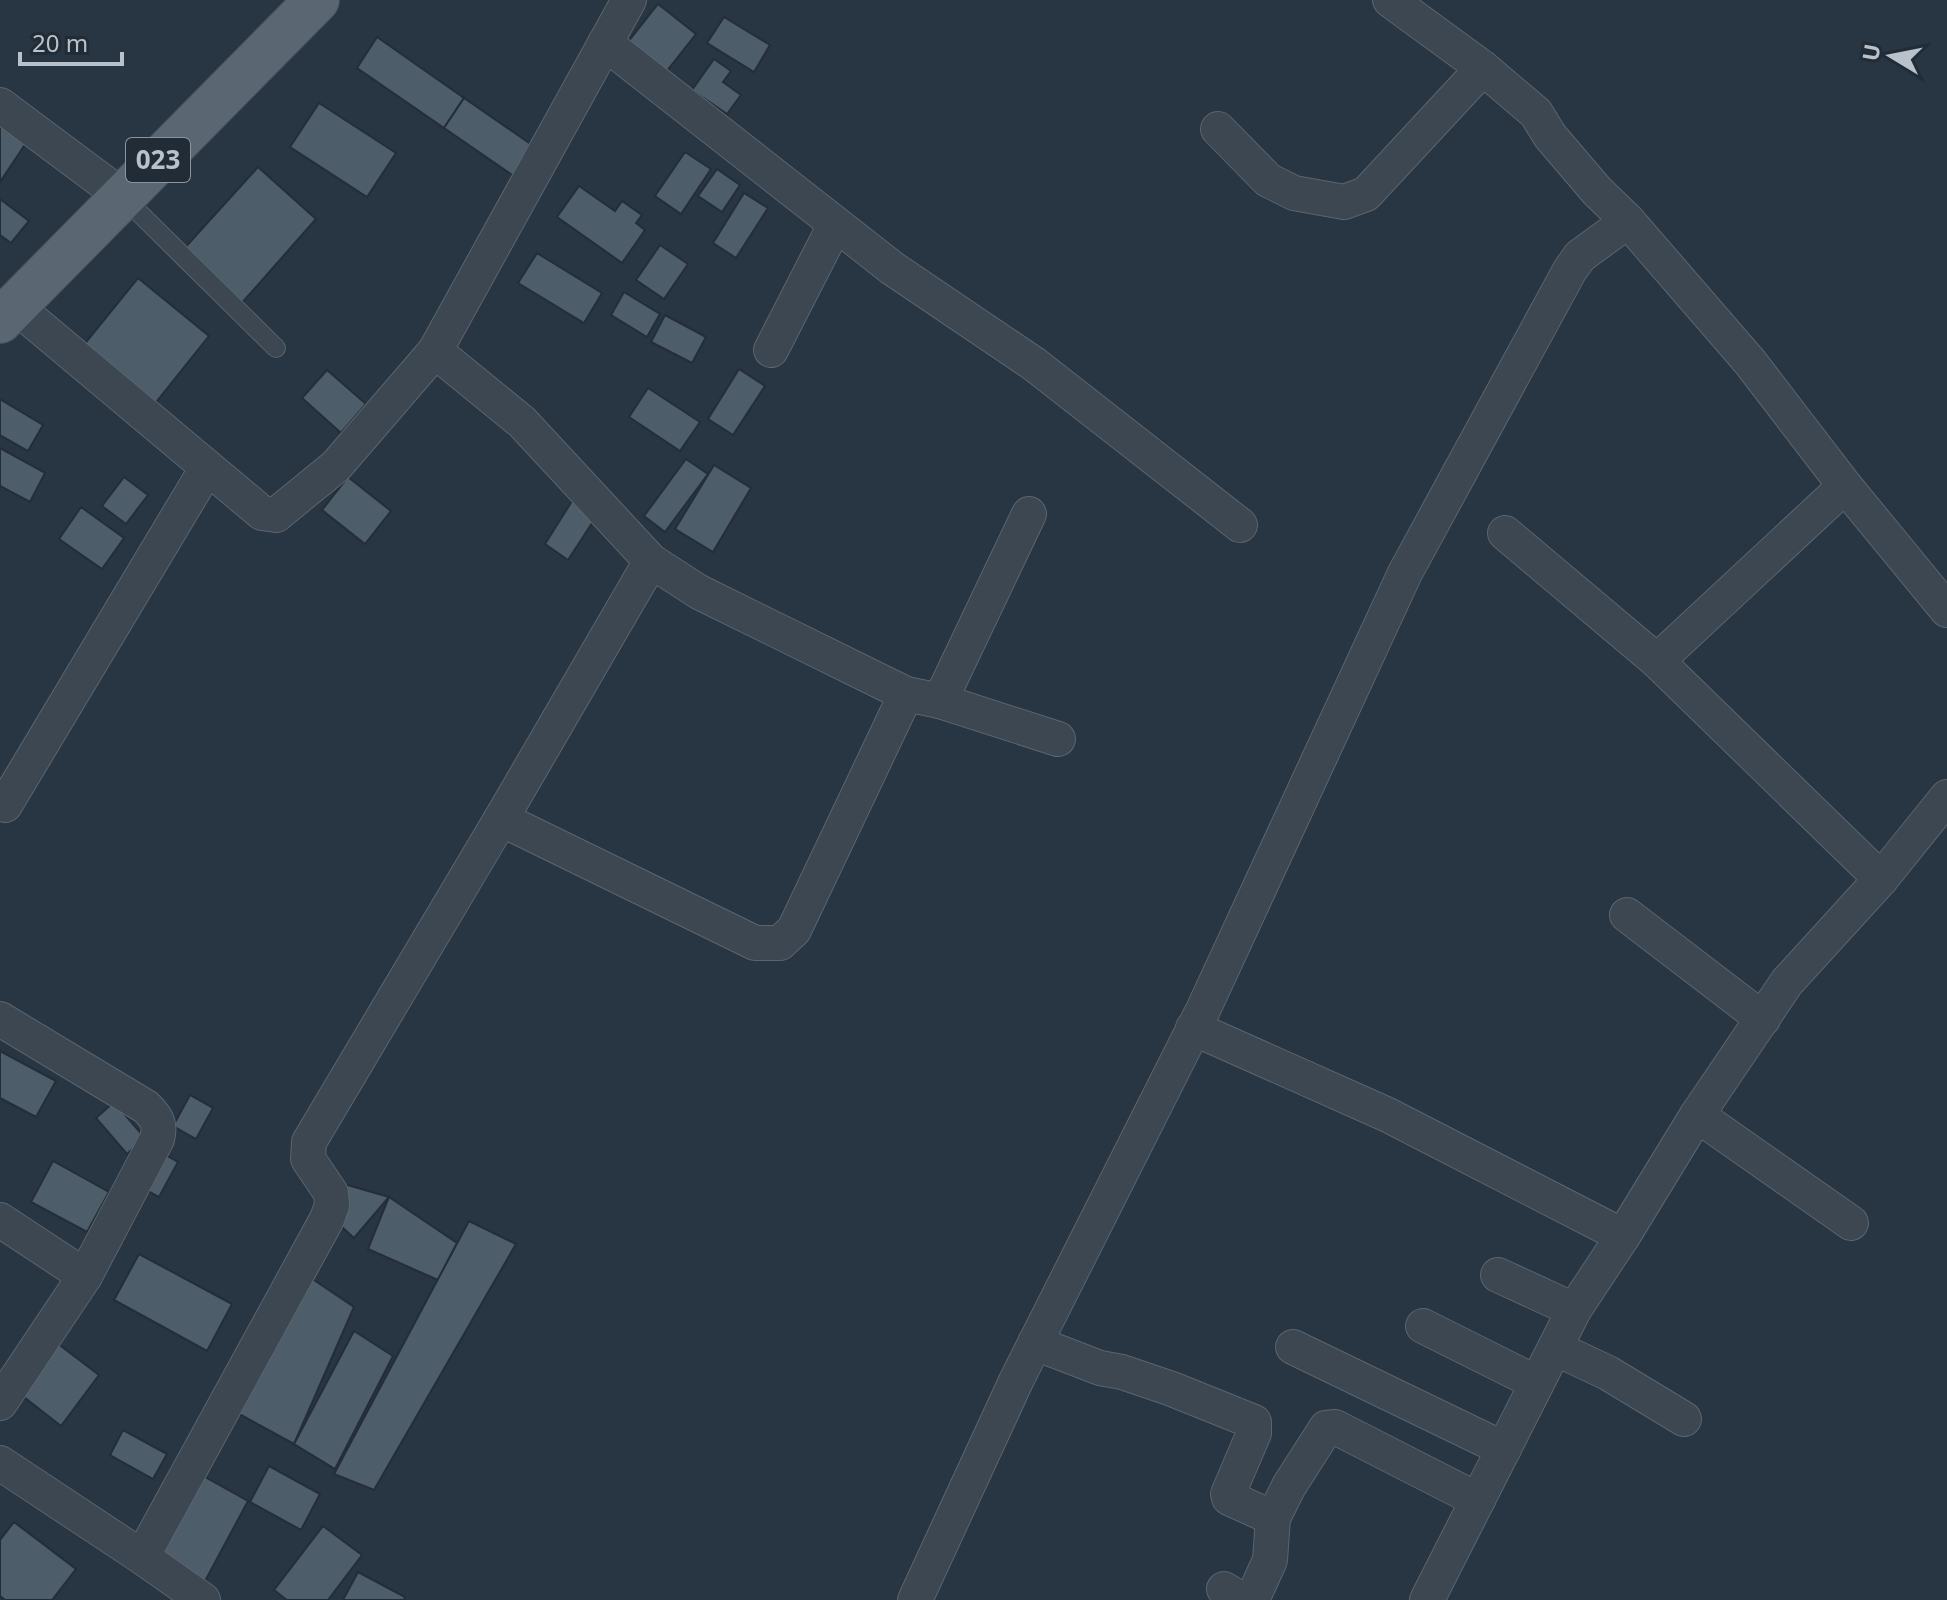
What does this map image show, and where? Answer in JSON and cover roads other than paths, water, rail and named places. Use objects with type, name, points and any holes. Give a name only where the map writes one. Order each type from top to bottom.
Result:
[{"type":"main road","name":"023","points":[[8,314],[317,0]]},
{"type":"street","points":[[8,314],[262,513],[276,515],[336,466],[435,351],[629,0]]},
{"type":"street","points":[[1390,0],[1483,68],[1536,113],[1550,136],[1597,191],[1628,221],[1750,362],[1845,486],[1947,610]]},
{"type":"street","points":[[605,43],[835,225],[892,268],[1034,364],[1240,525]]},
{"type":"street","points":[[1218,129],[1268,180],[1294,193],[1344,202],[1366,194],[1483,68]]},
{"type":"street","points":[[0,105],[122,196]]},
{"type":"street","points":[[915,1600],[1035,1343],[1193,1028],[1405,573],[1570,270],[1580,256],[1628,221]]},
{"type":"street","points":[[771,350],[835,225]]},
{"type":"street","points":[[435,351],[522,422],[651,561],[699,592],[906,694],[940,701],[1058,739]]},
{"type":"street","points":[[5,805],[207,468]]},
{"type":"street","points":[[1657,661],[1845,486]]},
{"type":"street","points":[[940,701],[1029,514]]},
{"type":"street","points":[[1505,533],[1657,661],[1881,879]]},
{"type":"street","points":[[142,1557],[327,1219],[332,1205],[331,1193],[308,1159],[309,1142],[651,561]]},
{"type":"street","points":[[501,819],[755,943],[780,943],[794,930],[906,694]]},
{"type":"street","points":[[1427,1600],[1574,1310],[1697,1115],[1787,982],[1881,879],[1947,797]]},
{"type":"street","points":[[1627,915],[1763,1019]]},
{"type":"street","points":[[0,1019],[146,1107],[157,1118],[160,1129],[85,1276],[0,1403]]},
{"type":"street","points":[[1193,1028],[1388,1115],[1623,1236]]},
{"type":"street","points":[[1697,1115],[1851,1223]]},
{"type":"street","points":[[0,1220],[85,1276]]},
{"type":"street","points":[[1498,1275],[1574,1310]]},
{"type":"street","points":[[1423,1326],[1537,1383]]},
{"type":"street","points":[[1035,1343],[1100,1368],[1172,1389],[1254,1422],[1254,1433],[1228,1494],[1229,1498],[1273,1518]]},
{"type":"street","points":[[1293,1347],[1504,1449]]},
{"type":"street","points":[[1555,1348],[1608,1373],[1684,1419]]},
{"type":"street","points":[[1240,1596],[1270,1560],[1273,1518],[1318,1435],[1330,1427],[1478,1500]]},
{"type":"street","points":[[0,1463],[203,1600]]},
{"type":"lane","points":[[122,196],[276,348]]}]
